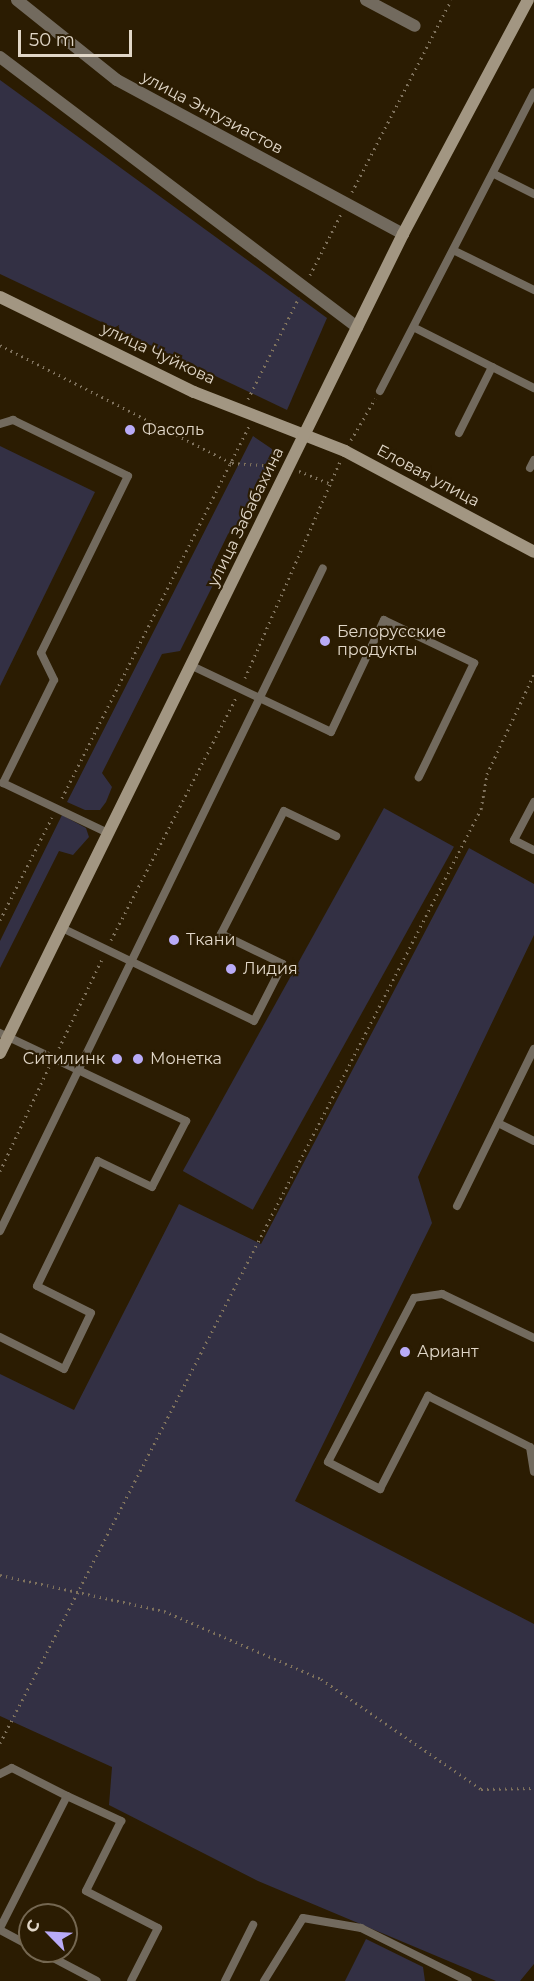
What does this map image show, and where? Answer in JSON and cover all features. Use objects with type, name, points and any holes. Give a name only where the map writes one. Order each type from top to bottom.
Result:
[{"type":"street","name":"улица Энтузиастов","points":[[17,0],[117,80],[403,234]]},
{"type":"street","points":[[366,0],[415,26]]},
{"type":"street","name":"улица Забабахина","points":[[0,1053],[4,1035],[62,928],[403,234],[528,0]]},
{"type":"street","points":[[0,57],[357,327]]},
{"type":"street","name":"улица Чуйкова","points":[[0,297],[194,392],[305,433]]},
{"type":"street","name":"Еловая улица","points":[[305,433],[345,451],[534,552]]},
{"type":"lane","points":[[380,391],[417,329],[533,98]]},
{"type":"lane","points":[[494,174],[534,194]]},
{"type":"lane","points":[[455,251],[534,290]]},
{"type":"lane","points":[[417,329],[534,388]]},
{"type":"lane","points":[[459,433],[492,367]]},
{"type":"lane","points":[[0,424],[14,420],[128,476],[41,653],[54,680],[2,782],[108,833]]},
{"type":"lane","points":[[0,1231],[323,568]]},
{"type":"lane","points":[[190,665],[331,732],[384,620],[474,663],[419,777]]},
{"type":"lane","points":[[534,802],[514,840],[534,850]]},
{"type":"lane","points":[[62,928],[254,1021],[283,964],[222,934],[284,811],[336,836]]},
{"type":"lane","points":[[0,1337],[64,1370],[92,1313],[37,1287],[67,1224],[98,1161],[152,1187],[186,1121],[78,1072],[4,1035]]},
{"type":"lane","points":[[457,1206],[534,1049]]},
{"type":"lane","points":[[498,1123],[534,1141]]},
{"type":"lane","points":[[534,1338],[442,1294],[414,1298],[328,1462],[380,1489],[428,1396],[532,1444],[534,1472]]},
{"type":"lane","points":[[0,1774],[12,1768],[121,1821],[86,1891],[158,1928],[131,1981]]},
{"type":"lane","points":[[18,1939],[0,1929],[67,1796]]},
{"type":"lane","points":[[264,1981],[303,1918],[361,1928],[468,1981]]},
{"type":"lane","points":[[225,1981],[252,1925]]},
{"type":"lane","points":[[63,1963],[98,1981]]},
{"type":"path","points":[[0,345],[232,463],[289,467],[331,484]]},
{"type":"path","points":[[0,1171],[107,949],[240,689],[345,451],[380,391]]},
{"type":"path","points":[[0,920],[232,463],[255,413]]},
{"type":"path","points":[[0,1743],[481,809],[487,774],[534,674]]},
{"type":"path","points":[[0,1575],[164,1611],[321,1679],[481,1789],[534,1788]]},
{"type":"shaded area","points":[[0,80],[327,318],[287,410],[0,274]]},
{"type":"shaded area","points":[[253,436],[272,449],[274,465],[257,503],[228,534],[212,567],[214,583],[180,651],[162,654],[102,773],[112,787],[106,802],[100,810],[85,810],[67,802]]},
{"type":"shaded area","points":[[0,446],[95,492],[0,686]]},
{"type":"shaded area","points":[[384,808],[454,847],[253,1210],[183,1171]]},
{"type":"shaded area","points":[[62,815],[86,828],[89,837],[73,855],[59,851],[0,968],[0,941]]},
{"type":"shaded area","points":[[469,848],[534,884],[534,935],[418,1177],[432,1223],[295,1501],[534,1624],[534,1964],[520,1981],[496,1981],[258,1881],[109,1805],[112,1767],[0,1716],[0,1374],[74,1410],[179,1204],[261,1244]]},
{"type":"shaded area","points":[[366,1939],[423,1967],[425,1981],[345,1981]]},
{"type":"place","name":"Фасоль","points":[[130,430]]},
{"type":"place","name":"Белорусские продукты","points":[[325,641]]},
{"type":"place","name":"Ткани","points":[[174,940]]},
{"type":"place","name":"Лидия","points":[[231,969]]},
{"type":"place","name":"Ситилинк","points":[[117,1059]]},
{"type":"place","name":"Монетка","points":[[138,1059]]},
{"type":"place","name":"Ариант","points":[[405,1352]]}]
